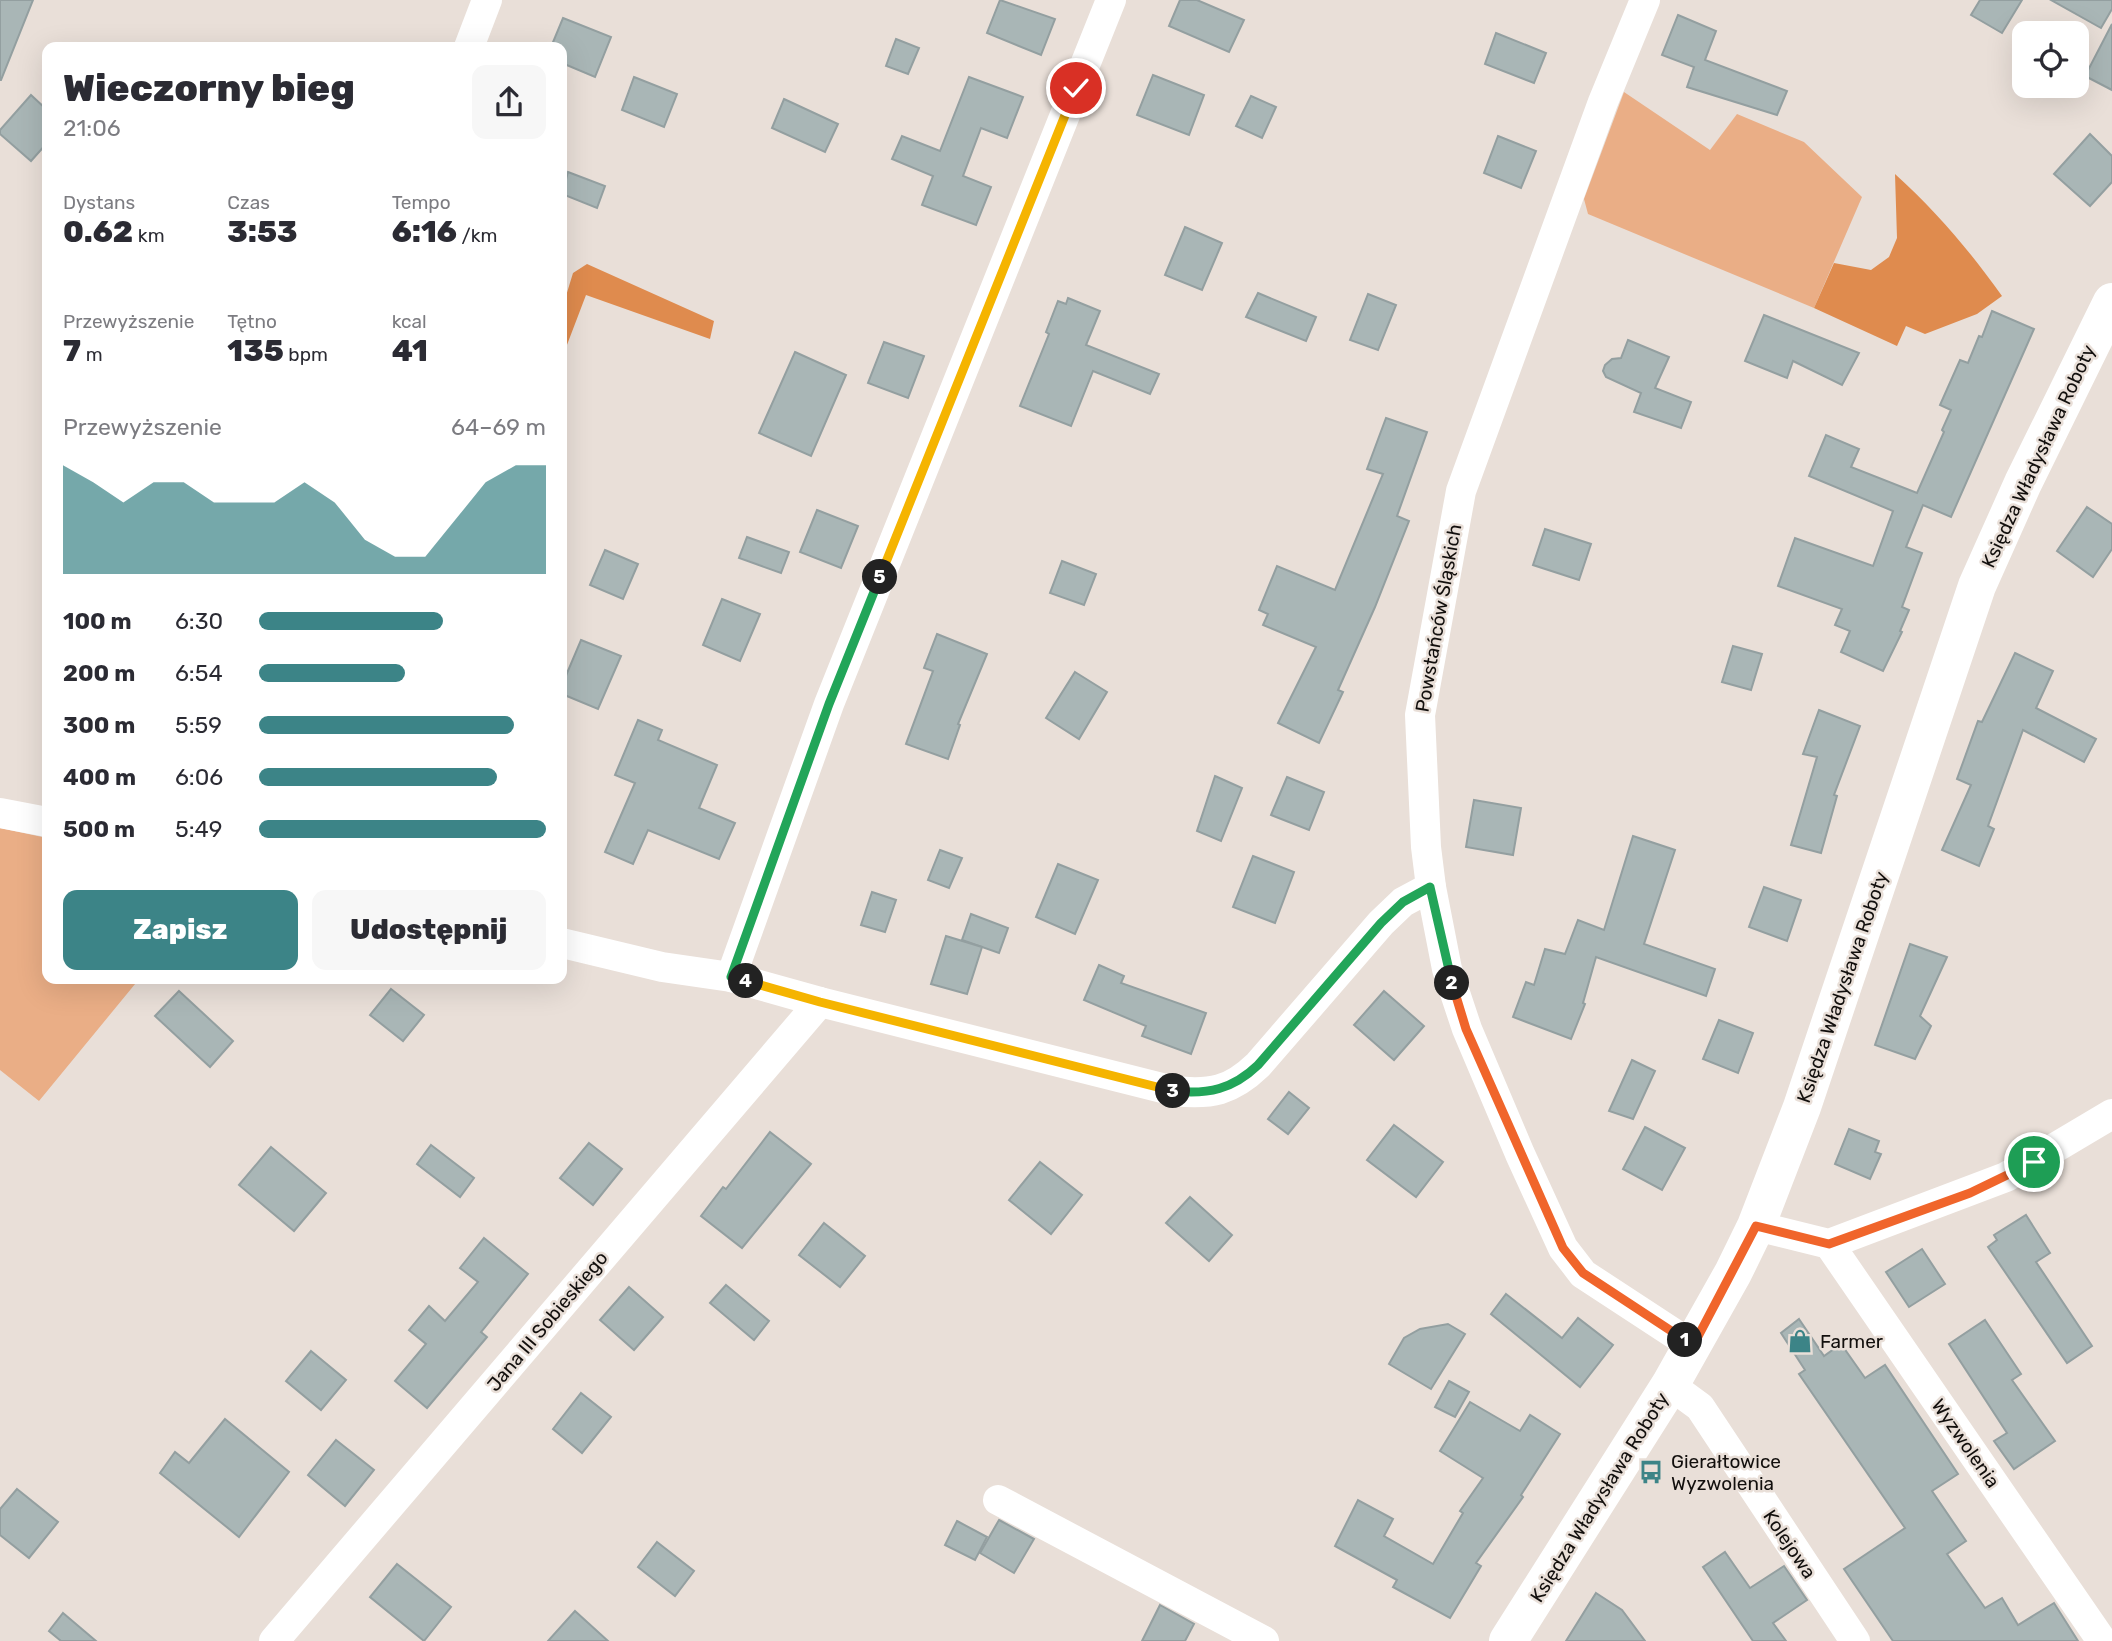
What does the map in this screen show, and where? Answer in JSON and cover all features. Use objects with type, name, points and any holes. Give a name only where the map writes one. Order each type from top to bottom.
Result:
[{"type":"main road","name":"Księdza Władysława Roboty","points":[[1508,1641],[1670,1385],[1756,1226],[1802,1107],[1977,586],[2017,495],[2112,302]]},
{"type":"street","points":[[471,42],[487,0]]},
{"type":"street","points":[[731,977],[829,704],[1111,0]]},
{"type":"street","name":"Powstańców Śląskich","points":[[1645,0],[1603,102],[1461,491],[1420,715],[1430,887],[1447,969],[1466,1029],[1563,1248],[1583,1273],[1693,1346]]},
{"type":"street","points":[[0,813],[42,821]]},
{"type":"street","points":[[567,944],[662,967],[731,977],[1174,1091],[1194,1093],[1218,1090],[1244,1078],[1381,923],[1403,902],[1430,887]]},
{"type":"street","name":"Jana III Sobieskiego","points":[[274,1641],[820,1002]]},
{"type":"street","points":[[1756,1226],[1829,1244],[2006,1177],[2112,1114]]},
{"type":"street","name":"Wyzwolenia","points":[[1829,1244],[2102,1641]]},
{"type":"street","name":"Kolejowa","points":[[1670,1385],[1700,1407],[1855,1641]]},
{"type":"street","points":[[998,1500],[1264,1641]]},
{"type":"shaded area","points":[[1624,92],[1710,150],[1737,114],[1804,142],[1862,197],[1814,308],[1588,214],[1584,199]]},
{"type":"shaded area","points":[[1895,174],[1952,232],[2002,296],[1977,314],[1925,334],[1906,326],[1897,346],[1814,308],[1834,263],[1871,270],[1889,257],[1897,238]]},
{"type":"shaded area","points":[[587,264],[714,321],[710,339],[586,295],[567,345],[567,293],[573,273]]},
{"type":"shaded area","points":[[0,828],[42,837],[42,984],[135,984],[39,1101],[0,1070]]},
{"type":"building","points":[[0,0],[33,0],[1,80],[0,80]]},
{"type":"building","points":[[1000,0],[1055,19],[1041,55],[987,33]]},
{"type":"building","points":[[1180,0],[1197,0],[1244,20],[1229,52],[1169,26]]},
{"type":"building","points":[[1980,0],[2022,0],[2002,33],[1971,15]]},
{"type":"building","points":[[2051,0],[2112,0],[2112,9],[2101,28]]},
{"type":"building","points":[[1678,15],[1716,31],[1705,60],[1787,91],[1777,115],[1687,87],[1694,67],[1662,55]]},
{"type":"building","points":[[563,18],[611,37],[595,77],[567,65],[567,42],[553,42]]},
{"type":"building","points":[[2112,24],[2112,90],[2089,78],[2089,68]]},
{"type":"building","points":[[1496,33],[1546,53],[1534,83],[1485,64]]},
{"type":"building","points":[[896,39],[919,48],[908,74],[886,66]]},
{"type":"building","points":[[1153,75],[1204,95],[1189,135],[1137,115]]},
{"type":"building","points":[[634,77],[677,94],[664,127],[622,110]]},
{"type":"building","points":[[969,77],[1023,97],[1007,138],[981,128],[963,176],[991,187],[976,225],[922,205],[933,176],[892,159],[902,136],[940,151]]},
{"type":"building","points":[[31,95],[42,105],[42,149],[31,161],[0,134],[0,130]]},
{"type":"building","points":[[1251,96],[1276,107],[1262,138],[1236,126]]},
{"type":"building","points":[[784,99],[838,124],[825,152],[772,128]]},
{"type":"building","points":[[2090,134],[2112,156],[2112,182],[2090,206],[2054,174]]},
{"type":"building","points":[[1498,136],[1536,151],[1521,188],[1484,173]]},
{"type":"building","points":[[568,172],[605,186],[597,208],[567,196]]},
{"type":"building","points":[[1185,227],[1222,243],[1202,290],[1165,275]]},
{"type":"building","points":[[1258,293],[1316,317],[1306,341],[1246,317]]},
{"type":"building","points":[[1368,294],[1396,305],[1378,350],[1350,340]]},
{"type":"building","points":[[1068,298],[1100,311],[1086,345],[1159,374],[1150,394],[1093,371],[1071,426],[1020,406],[1049,334],[1046,332],[1058,301],[1066,304]]},
{"type":"building","points":[[1992,311],[2034,329],[1951,517],[1923,505],[1906,547],[1922,553],[1902,607],[1909,610],[1900,631],[1902,632],[1883,671],[1841,652],[1850,631],[1835,625],[1842,609],[1778,586],[1795,538],[1873,566],[1893,511],[1809,476],[1826,435],[1859,449],[1851,467],[1917,493],[1951,410],[1940,405],[1960,360],[1968,363]]},
{"type":"building","points":[[1764,315],[1859,353],[1842,385],[1793,361],[1787,378],[1745,361]]},
{"type":"building","points":[[1628,340],[1669,357],[1655,388],[1691,402],[1681,428],[1634,412],[1641,393],[1606,377],[1603,371],[1605,365],[1612,359],[1621,358]]},
{"type":"building","points":[[884,342],[924,356],[908,398],[868,383]]},
{"type":"building","points":[[795,352],[846,375],[811,456],[759,433]]},
{"type":"building","points":[[1386,418],[1427,432],[1397,516],[1409,521],[1338,690],[1343,692],[1319,743],[1278,723],[1316,647],[1263,625],[1268,614],[1259,610],[1277,566],[1335,590],[1383,474],[1367,469]]},
{"type":"building","points":[[2087,507],[2112,524],[2112,549],[2093,577],[2057,551]]},
{"type":"building","points":[[817,510],[858,526],[841,568],[800,552]]},
{"type":"building","points":[[1545,529],[1591,544],[1579,580],[1533,565]]},
{"type":"building","points":[[747,537],[789,552],[781,573],[739,558]]},
{"type":"building","points":[[605,550],[638,564],[623,599],[590,585]]},
{"type":"building","points":[[1062,561],[1096,574],[1084,605],[1050,593]]},
{"type":"building","points":[[722,599],[760,614],[740,661],[703,645]]},
{"type":"building","points":[[937,634],[987,654],[958,724],[960,725],[948,759],[906,744],[933,671],[924,668]]},
{"type":"building","points":[[581,640],[621,656],[598,709],[567,696],[567,673]]},
{"type":"building","points":[[1733,646],[1762,654],[1751,690],[1722,682]]},
{"type":"building","points":[[2015,653],[2053,671],[2036,708],[2096,739],[2084,762],[2023,730],[1988,826],[1994,829],[1979,866],[1942,850],[1971,785],[1957,779],[1978,721],[1982,722]]},
{"type":"building","points":[[1075,672],[1107,692],[1079,739],[1046,718]]},
{"type":"building","points":[[1819,710],[1860,726],[1834,795],[1837,796],[1821,853],[1791,845],[1817,757],[1803,754]]},
{"type":"building","points":[[638,720],[662,730],[658,740],[717,765],[699,808],[735,823],[719,859],[648,830],[633,864],[605,852],[635,783],[615,775]]},
{"type":"building","points":[[1215,776],[1242,788],[1221,841],[1197,831]]},
{"type":"building","points":[[1287,777],[1324,792],[1309,830],[1271,815]]},
{"type":"building","points":[[1474,800],[1521,808],[1513,855],[1466,847]]},
{"type":"building","points":[[1633,836],[1675,850],[1644,944],[1715,969],[1706,996],[1596,957],[1583,1003],[1585,1004],[1571,1039],[1513,1017],[1526,982],[1534,985],[1545,949],[1565,954],[1578,920],[1604,930]]},
{"type":"building","points":[[940,850],[962,858],[949,888],[928,880]]},
{"type":"building","points":[[1253,856],[1294,872],[1275,923],[1233,907]]},
{"type":"building","points":[[1058,864],[1098,880],[1075,934],[1036,917]]},
{"type":"building","points":[[1764,887],[1801,900],[1787,941],[1749,927]]},
{"type":"building","points":[[872,892],[896,900],[885,932],[861,925]]},
{"type":"building","points":[[971,914],[1008,928],[999,953],[962,940]]},
{"type":"building","points":[[946,936],[982,947],[967,994],[931,984]]},
{"type":"building","points":[[1910,944],[1947,957],[1920,1016],[1931,1026],[1915,1059],[1875,1045]]},
{"type":"building","points":[[1099,965],[1124,976],[1121,983],[1206,1013],[1191,1054],[1142,1036],[1146,1026],[1084,1000]]},
{"type":"building","points":[[391,989],[424,1015],[403,1041],[370,1015]]},
{"type":"building","points":[[179,991],[233,1041],[210,1067],[155,1016]]},
{"type":"building","points":[[1384,991],[1424,1026],[1394,1060],[1354,1025]]},
{"type":"building","points":[[1719,1020],[1753,1033],[1738,1073],[1703,1059]]},
{"type":"building","points":[[1632,1060],[1655,1071],[1633,1119],[1609,1111]]},
{"type":"building","points":[[1289,1092],[1309,1108],[1288,1134],[1268,1119]]},
{"type":"building","points":[[1394,1125],[1443,1162],[1416,1197],[1367,1160]]},
{"type":"building","points":[[1645,1127],[1685,1148],[1662,1190],[1623,1169]]},
{"type":"building","points":[[1849,1129],[1879,1141],[1875,1152],[1881,1154],[1870,1179],[1835,1164]]},
{"type":"building","points":[[770,1132],[811,1164],[742,1248],[701,1216],[723,1187],[726,1189]]},
{"type":"building","points":[[589,1143],[622,1169],[593,1205],[560,1178]]},
{"type":"building","points":[[431,1145],[474,1178],[460,1197],[417,1164]]},
{"type":"building","points":[[271,1147],[326,1193],[294,1231],[239,1185]]},
{"type":"building","points":[[1040,1162],[1082,1195],[1051,1234],[1009,1200]]},
{"type":"building","points":[[1190,1197],[1232,1235],[1209,1261],[1166,1223]]},
{"type":"building","points":[[2026,1215],[2050,1253],[2036,1262],[2092,1346],[2067,1363],[1988,1247],[1997,1240],[1994,1235]]},
{"type":"building","points":[[824,1223],[865,1256],[840,1287],[799,1255]]},
{"type":"building","points":[[484,1238],[528,1274],[481,1332],[487,1337],[427,1408],[395,1381],[426,1344],[409,1330],[429,1306],[445,1321],[478,1282],[460,1268]]},
{"type":"building","points":[[1922,1249],[1945,1284],[1909,1307],[1886,1272]]},
{"type":"building","points":[[726,1285],[769,1321],[754,1340],[710,1303]]},
{"type":"building","points":[[629,1287],[663,1317],[634,1350],[600,1320]]},
{"type":"building","points":[[1506,1294],[1562,1338],[1578,1318],[1613,1345],[1580,1387],[1491,1314]]},
{"type":"building","points":[[1799,1319],[1824,1356],[1841,1344],[1865,1378],[1885,1365],[1958,1474],[1932,1491],[1966,1541],[1947,1554],[1985,1608],[2002,1598],[2018,1625],[2054,1603],[2078,1641],[1893,1641],[1844,1569],[1905,1528],[1799,1374],[1805,1370],[1781,1333]]},
{"type":"building","points":[[1985,1320],[2021,1374],[2012,1380],[2055,1441],[2014,1469],[1994,1441],[2007,1433],[1949,1344]]},
{"type":"building","points":[[1448,1324],[1465,1334],[1431,1389],[1389,1364],[1404,1338],[1420,1329]]},
{"type":"building","points":[[311,1351],[346,1380],[321,1410],[286,1381]]},
{"type":"building","points":[[1449,1381],[1469,1392],[1455,1417],[1435,1407]]},
{"type":"building","points":[[581,1393],[611,1417],[582,1453],[553,1429]]},
{"type":"building","points":[[1470,1402],[1520,1431],[1530,1415],[1560,1434],[1521,1495],[1523,1497],[1476,1563],[1481,1566],[1450,1618],[1393,1587],[1397,1580],[1335,1546],[1358,1500],[1393,1519],[1384,1536],[1433,1564],[1463,1513],[1460,1511],[1483,1478],[1440,1451]]},
{"type":"building","points":[[225,1419],[289,1472],[239,1537],[160,1473],[175,1452],[189,1463]]},
{"type":"building","points":[[336,1440],[374,1470],[345,1506],[308,1475]]},
{"type":"building","points":[[17,1489],[58,1522],[29,1558],[0,1535],[0,1509]]},
{"type":"building","points":[[999,1520],[1034,1539],[1014,1573],[980,1553]]},
{"type":"building","points":[[957,1521],[987,1537],[975,1560],[945,1545]]},
{"type":"building","points":[[657,1542],[694,1571],[675,1596],[638,1567]]},
{"type":"building","points":[[1725,1552],[1750,1588],[1784,1566],[1807,1600],[1773,1623],[1786,1641],[1753,1641],[1703,1567]]},
{"type":"building","points":[[397,1564],[451,1607],[424,1641],[370,1597]]},
{"type":"building","points":[[1596,1593],[1622,1610],[1645,1641],[1566,1641]]},
{"type":"building","points":[[1160,1605],[1194,1624],[1185,1641],[1142,1641]]},
{"type":"building","points":[[575,1611],[608,1641],[548,1641]]},
{"type":"building","points":[[63,1613],[96,1641],[61,1641],[49,1631]]},
{"type":"place","name":"Farmer","points":[[1800,1341]]},
{"type":"place","name":"Gierałtowice Wyzwolenia","points":[[1651,1472]]},
{"type":"route","points":[[1076,88],[829,704],[731,977],[1174,1091],[1194,1093],[1218,1090],[1233,1085],[1258,1065],[1381,923],[1403,902],[1430,887],[1447,969],[1466,1029],[1563,1248],[1583,1273],[1605,1290],[1693,1346],[1756,1226],[1829,1244],[1970,1193],[2034,1162]]}]
